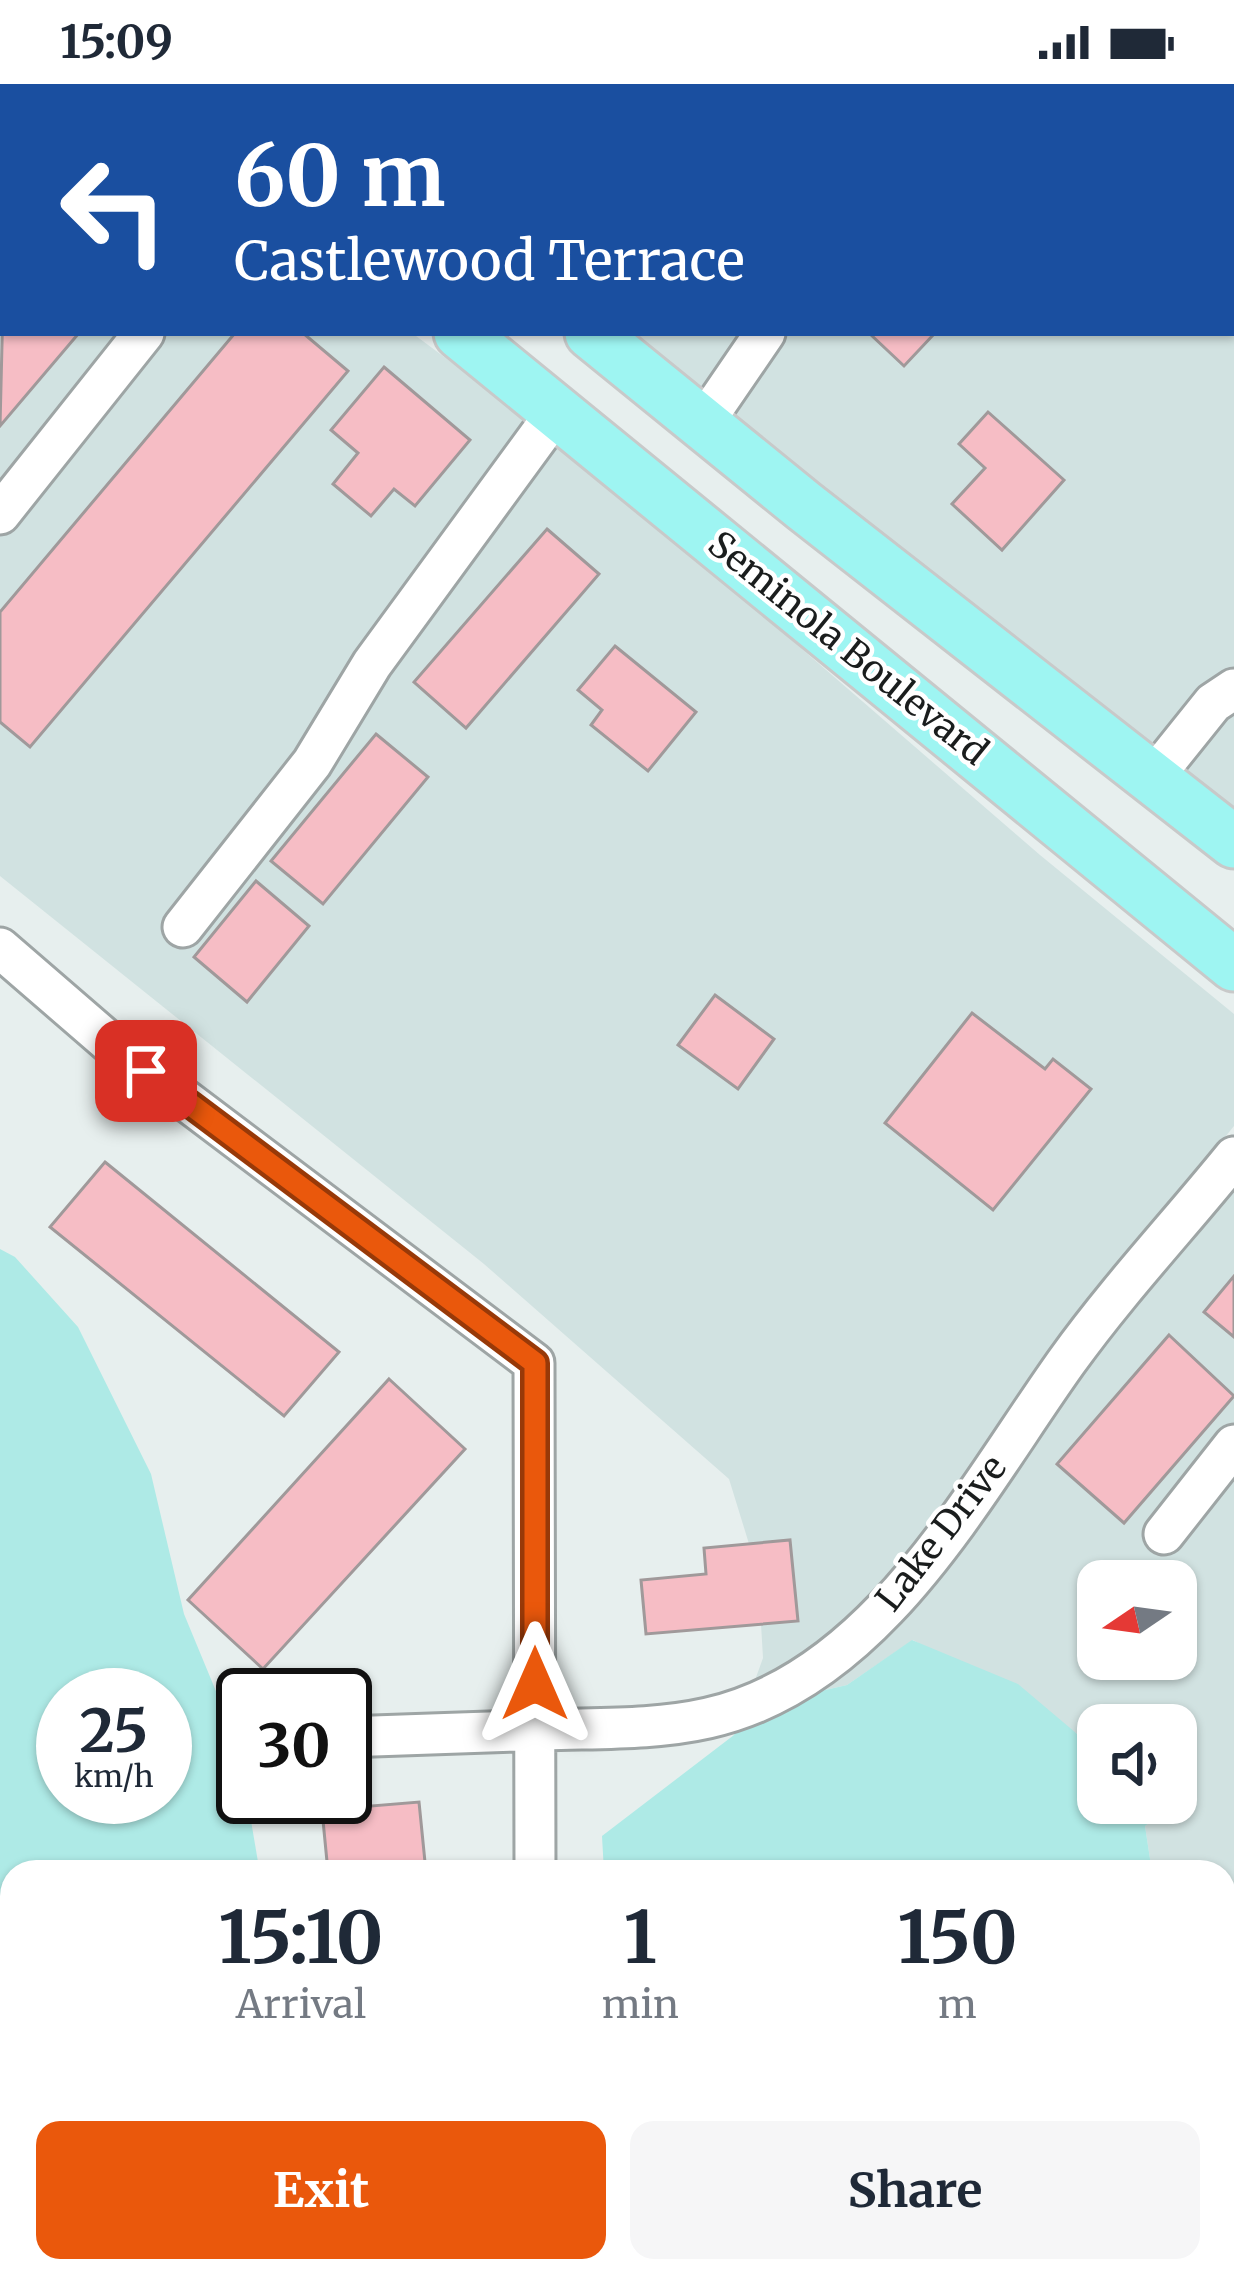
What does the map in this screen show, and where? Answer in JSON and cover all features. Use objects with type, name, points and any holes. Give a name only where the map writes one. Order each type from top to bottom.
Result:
[{"type":"main road","name":"Seminola Boulevard","points":[[464,336],[1234,965]]},
{"type":"main road","points":[[595,336],[1234,842]]},
{"type":"street","points":[[0,514],[142,336]]},
{"type":"street","points":[[702,425],[763,336]]},
{"type":"street","points":[[183,927],[312,763],[372,664],[557,411]]},
{"type":"street","points":[[1152,778],[1213,703],[1234,689]]},
{"type":"street","points":[[0,948],[111,1044],[535,1363],[535,1860]]},
{"type":"street","name":"Lake Drive","points":[[372,1736],[655,1727],[711,1718],[762,1699],[812,1671],[888,1607],[952,1532],[1069,1358],[1234,1157]]},
{"type":"street","points":[[1164,1534],[1234,1445]]},
{"type":"shaded area","points":[[0,336],[416,336],[588,464],[1040,855],[1234,1014],[1234,1126],[1053,1348],[935,1521],[873,1595],[799,1657],[754,1683],[763,1658],[758,1573],[729,1479],[484,1264],[0,876]]},
{"type":"shaded area","points":[[626,336],[1234,336],[1234,817]]},
{"type":"shaded area","points":[[1234,1187],[1234,1860],[1150,1860],[1145,1826],[1197,1824],[1197,1704],[1077,1704],[1077,1734],[913,1640],[847,1685],[808,1694],[902,1620],[959,1556],[1087,1367]]},
{"type":"shaded area","points":[[0,1249],[15,1257],[78,1327],[151,1474],[184,1614],[216,1691],[216,1824],[252,1824],[258,1860],[0,1860]]},
{"type":"shaded area","points":[[912,1640],[1018,1684],[1077,1734],[1077,1824],[1148,1824],[1150,1860],[603,1860],[602,1836],[737,1728],[808,1694],[847,1685]]},
{"type":"building","points":[[2,336],[76,336],[0,426]]},
{"type":"building","points":[[232,336],[307,336],[348,371],[30,747],[0,722],[0,612]]},
{"type":"building","points":[[872,336],[932,336],[904,366]]},
{"type":"building","points":[[384,367],[470,440],[415,506],[394,489],[371,516],[333,484],[358,453],[331,430]]},
{"type":"building","points":[[988,412],[1064,480],[1002,550],[952,504],[985,468],[959,444]]},
{"type":"building","points":[[547,529],[599,574],[466,728],[414,682]]},
{"type":"building","points":[[615,646],[696,712],[648,771],[591,725],[602,710],[578,690]]},
{"type":"building","points":[[376,734],[428,777],[323,904],[271,861]]},
{"type":"building","points":[[256,881],[309,926],[247,1002],[194,957]]},
{"type":"building","points":[[715,995],[774,1039],[738,1089],[678,1045]]},
{"type":"building","points":[[972,1013],[1045,1069],[1053,1059],[1091,1089],[993,1210],[885,1123]]},
{"type":"building","points":[[105,1162],[339,1352],[284,1416],[50,1227]]},
{"type":"building","points":[[1234,1276],[1234,1337],[1204,1312]]},
{"type":"building","points":[[1169,1335],[1234,1396],[1124,1523],[1057,1464]]},
{"type":"building","points":[[389,1379],[465,1449],[264,1668],[188,1600]]},
{"type":"building","points":[[790,1540],[798,1621],[646,1634],[641,1580],[706,1574],[704,1548]]},
{"type":"building","points":[[419,1802],[425,1860],[327,1860],[323,1824],[372,1824],[372,1806]]},
{"type":"route","points":[[146,1071],[535,1363],[535,1684]]}]
